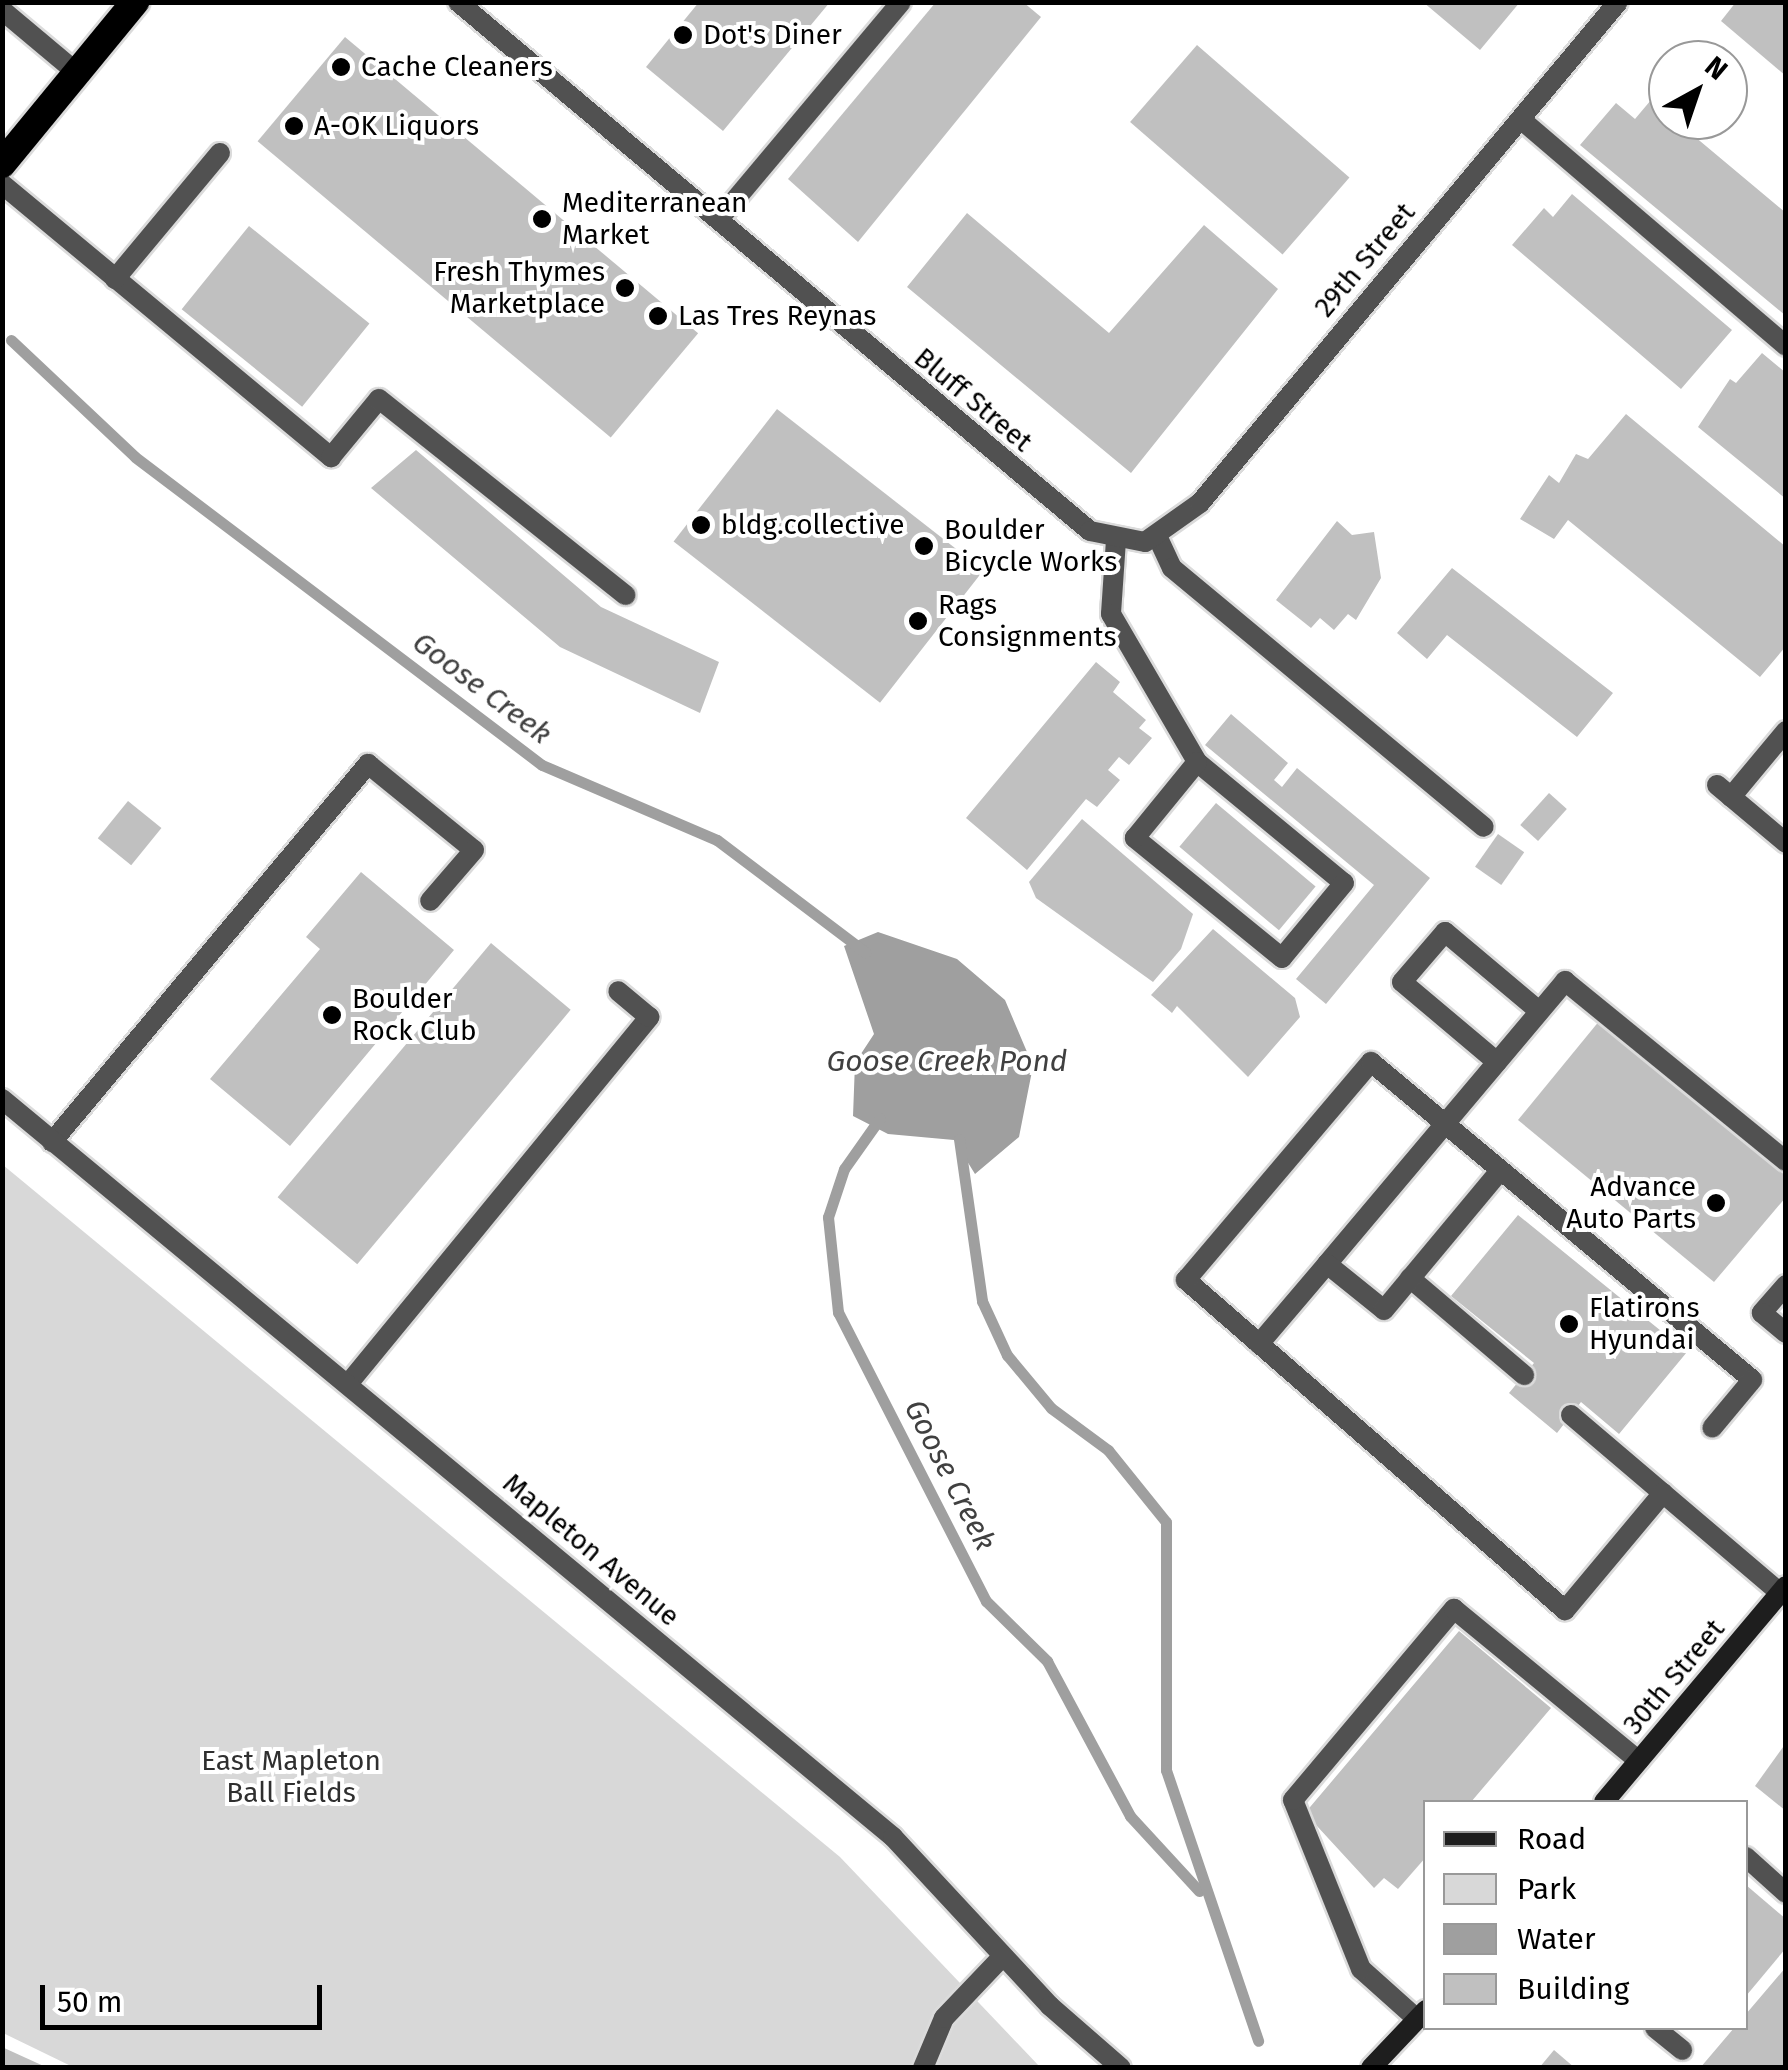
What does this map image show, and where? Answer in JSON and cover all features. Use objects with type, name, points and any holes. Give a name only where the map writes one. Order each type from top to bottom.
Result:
[{"type":"highway","points":[[2,164],[135,2]]},
{"type":"main road","name":"30th Street","points":[[1606,1800],[1783,1590]]},
{"type":"main road","points":[[1371,2068],[1421,2015]]},
{"type":"street","name":"Bluff Street","points":[[458,2],[720,219],[980,443],[1090,531],[1116,540],[1152,540]]},
{"type":"street","points":[[720,219],[901,2]]},
{"type":"street","name":"29th Street","points":[[1152,540],[1200,503],[1524,122],[1618,2]]},
{"type":"street","points":[[2,10],[77,73]]},
{"type":"street","points":[[1524,122],[1786,346]]},
{"type":"street","points":[[115,279],[220,153]]},
{"type":"street","points":[[2,184],[331,456],[379,399],[625,595]]},
{"type":"street","points":[[1116,540],[1111,614],[1198,762],[1344,882],[1282,958],[1135,838],[1198,762]]},
{"type":"street","points":[[1152,540],[1172,568],[1484,827]]},
{"type":"street","points":[[1786,731],[1724,791],[1786,844]]},
{"type":"street","points":[[52,1142],[368,764],[474,850],[430,901]]},
{"type":"street","points":[[1497,1062],[1402,982],[1445,932],[1540,1011]]},
{"type":"street","points":[[1260,1344],[1565,981],[1786,1161]]},
{"type":"street","points":[[348,1384],[649,1017],[618,991]]},
{"type":"street","points":[[1663,1493],[1565,1610],[1186,1280],[1371,1062],[1752,1380],[1712,1428]]},
{"type":"street","name":"Mapleton Avenue","points":[[2,1100],[894,1837],[1002,1957],[1121,2068]]},
{"type":"street","points":[[1327,1264],[1384,1310],[1500,1171]]},
{"type":"street","points":[[1410,1278],[1524,1374]]},
{"type":"street","points":[[1786,1285],[1762,1313],[1786,1333]]},
{"type":"street","points":[[1571,1415],[1783,1590]]},
{"type":"street","points":[[1421,2015],[1360,1969],[1292,1800],[1454,1609],[1639,1760]]},
{"type":"street","points":[[1748,1860],[1786,1894]]},
{"type":"street","points":[[923,2068],[944,2018],[1002,1957]]},
{"type":"street","points":[[1658,2030],[1682,2050]]},
{"type":"green space","name":"East Mapleton Ball Fields","points":[[3,1165],[840,1857],[1040,2067],[75,2068],[3,2033]]},
{"type":"water","name":"Goose Creek Pond","points":[[878,932],[957,959],[1005,1000],[1033,1066],[1019,1137],[975,1174],[954,1140],[888,1134],[853,1116],[855,1063],[874,1034],[844,946]]},
{"type":"building","points":[[699,2],[830,2],[723,131],[646,67]]},
{"type":"building","points":[[936,2],[1023,2],[1041,17],[858,242],[788,179]]},
{"type":"building","points":[[1423,2],[1520,2],[1480,50]]},
{"type":"building","points":[[1736,2],[1786,2],[1786,76],[1748,40],[1721,21]]},
{"type":"building","points":[[345,37],[698,333],[611,438],[258,141]]},
{"type":"building","points":[[1197,45],[1349,178],[1283,255],[1130,122]]},
{"type":"building","points":[[1616,103],[1635,119],[1648,104],[1648,140],[1699,140],[1786,213],[1786,316],[1580,145]]},
{"type":"building","points":[[1572,194],[1732,330],[1681,389],[1512,245],[1544,208],[1553,217]]},
{"type":"building","points":[[967,213],[1109,333],[1204,225],[1278,289],[1131,473],[907,287]]},
{"type":"building","points":[[249,226],[369,324],[302,407],[182,309]]},
{"type":"building","points":[[1762,353],[1786,373],[1786,499],[1698,427],[1730,379],[1736,383]]},
{"type":"building","points":[[777,409],[983,570],[880,703],[674,541]]},
{"type":"building","points":[[1626,414],[1786,547],[1786,646],[1760,677],[1568,520],[1554,539],[1520,519],[1549,475],[1559,483],[1576,454],[1588,459]]},
{"type":"building","points":[[416,450],[601,607],[719,662],[700,713],[560,647],[371,488]]},
{"type":"building","points":[[1337,521],[1352,535],[1374,532],[1381,578],[1356,620],[1348,614],[1334,630],[1320,618],[1311,628],[1276,600]]},
{"type":"building","points":[[1452,568],[1613,693],[1577,737],[1447,635],[1427,659],[1397,633]]},
{"type":"building","points":[[1096,662],[1120,682],[1113,692],[1146,720],[1139,728],[1152,738],[1129,765],[1119,757],[1108,770],[1120,780],[1097,807],[1086,799],[1027,870],[966,818]]},
{"type":"building","points":[[1231,714],[1288,763],[1274,780],[1282,787],[1297,768],[1430,878],[1326,1004],[1296,979],[1374,885],[1205,745]]},
{"type":"building","points":[[1549,793],[1567,809],[1538,841],[1520,825]]},
{"type":"building","points":[[128,801],[161,828],[131,865],[98,838]]},
{"type":"building","points":[[1216,803],[1316,887],[1279,930],[1179,847]]},
{"type":"building","points":[[1082,819],[1193,914],[1181,949],[1153,982],[1036,898],[1029,882]]},
{"type":"building","points":[[1498,834],[1524,852],[1501,885],[1475,867]]},
{"type":"building","name":"Boulder Rock Club","points":[[361,872],[454,950],[290,1146],[210,1079],[320,949],[306,937]]},
{"type":"building","points":[[1213,929],[1295,998],[1300,1017],[1248,1077],[1177,1006],[1172,1013],[1151,995]]},
{"type":"building","points":[[491,943],[571,1010],[357,1264],[278,1197]]},
{"type":"building","points":[[1600,1020],[1786,1176],[1786,1197],[1714,1282],[1518,1120]]},
{"type":"building","name":"Flatirons Hyundai","points":[[1518,1215],[1687,1352],[1619,1434],[1581,1402],[1557,1433],[1509,1393],[1534,1363],[1451,1296]]},
{"type":"building","points":[[1459,1631],[1551,1708],[1473,1800],[1423,1800],[1423,1860],[1398,1889],[1384,1878],[1374,1888],[1305,1813]]},
{"type":"building","points":[[1786,1743],[1786,1811],[1755,1786]]},
{"type":"building","points":[[1748,1887],[1786,1919],[1786,1948],[1748,1994]]},
{"type":"building","points":[[1786,1967],[1786,2068],[1700,2068],[1732,2030],[1748,2030],[1748,2012]]},
{"type":"building","points":[[2,2047],[48,2068],[2,2068]]},
{"type":"building","points":[[1554,2050],[1575,2068],[1539,2068]]},
{"type":"waterway","name":"Goose Creek","points":[[11,340],[135,457],[542,765],[717,840],[865,952]]},
{"type":"waterway","name":"Goose Creek","points":[[880,1118],[844,1169],[828,1217],[838,1312],[986,1601],[1047,1661],[1130,1816],[1199,1891]]},
{"type":"waterway","name":"Goose Creek","points":[[959,1139],[982,1301],[1007,1355],[1051,1408],[1108,1450],[1166,1522],[1166,1770],[1258,2041]]},
{"type":"place","name":"Dot's Diner","points":[[683,35]]},
{"type":"place","name":"Cache Cleaners","points":[[341,67]]},
{"type":"place","name":"A-OK Liquors","points":[[294,126]]},
{"type":"place","name":"Mediterranean Market","points":[[542,219]]},
{"type":"place","name":"Fresh Thymes Marketplace","points":[[625,288]]},
{"type":"place","name":"Las Tres Reynas","points":[[658,316]]},
{"type":"place","name":"bldg.collective","points":[[701,525]]},
{"type":"place","name":"Boulder Bicycle Works","points":[[924,546]]},
{"type":"place","name":"Rags Consignments","points":[[918,621]]},
{"type":"place","name":"Boulder Rock Club","points":[[332,1015]]},
{"type":"place","name":"Advance Auto Parts","points":[[1716,1203]]},
{"type":"place","name":"Flatirons Hyundai","points":[[1569,1324]]}]
